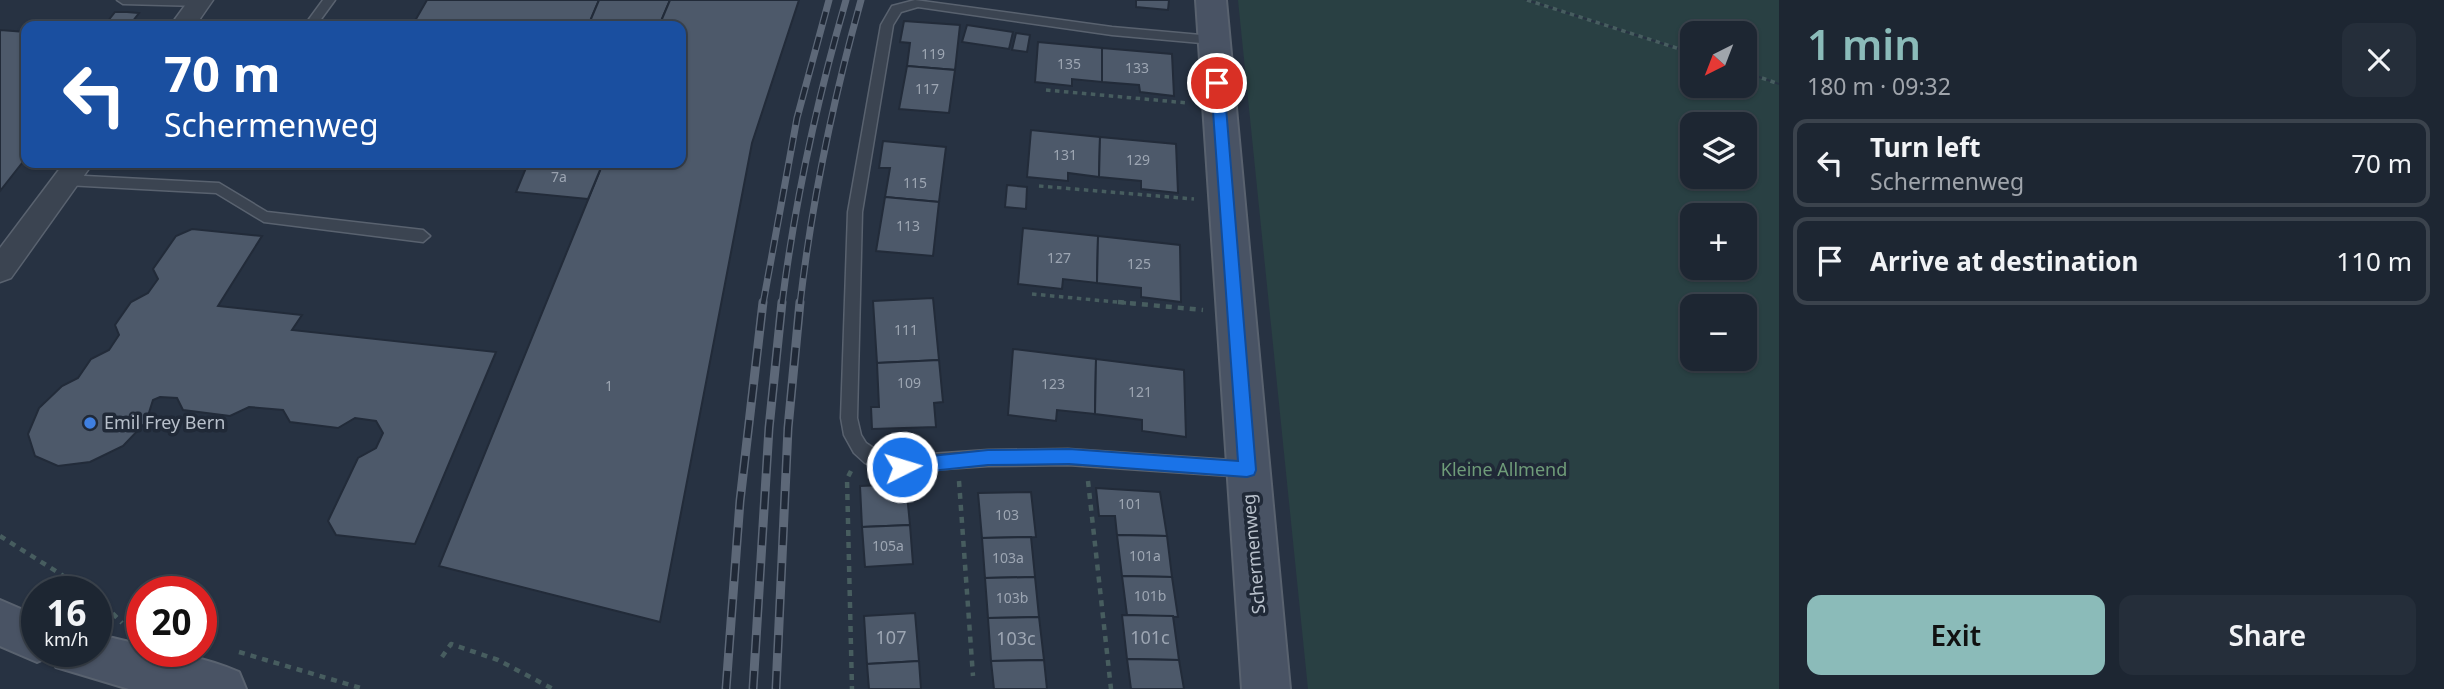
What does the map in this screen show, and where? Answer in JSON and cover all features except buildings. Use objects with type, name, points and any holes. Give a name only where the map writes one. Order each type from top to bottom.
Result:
[{"type":"street","name":"Schermenweg","points":[[1210,0],[1266,689]]},
{"type":"street","points":[[186,21],[201,1]]},
{"type":"street","points":[[0,270],[72,171]]},
{"type":"street","points":[[0,623],[21,632]]},
{"type":"street","points":[[112,656],[224,669]]},
{"type":"lane","points":[[123,0],[201,1]]},
{"type":"lane","points":[[313,21],[328,0]]},
{"type":"lane","points":[[1212,40],[1112,31],[918,3],[896,9],[887,25],[855,212],[849,418],[851,434],[860,450],[887,466],[988,458],[1069,457],[1247,470]]},
{"type":"lane","points":[[72,171],[219,188],[264,217],[423,236]]},
{"type":"path","points":[[1527,0],[1680,49]]},
{"type":"path","points":[[1757,76],[1779,84]]},
{"type":"path","points":[[1046,90],[1220,105]]},
{"type":"path","points":[[1040,186],[1226,202]]},
{"type":"path","points":[[1032,294],[1235,313]]},
{"type":"path","points":[[847,479],[852,689]]},
{"type":"path","points":[[959,485],[973,676]]},
{"type":"path","points":[[1088,492],[1111,689]]},
{"type":"path","points":[[0,536],[63,576]]},
{"type":"path","points":[[34,567],[40,562]]},
{"type":"path","points":[[112,612],[126,624]]},
{"type":"path","points":[[442,657],[451,644],[498,660],[553,689]]},
{"type":"path","points":[[224,669],[364,689]]},
{"type":"green space","name":"Kleine Allmend","points":[[1238,0],[1524,0],[1680,50],[1680,98],[1757,98],[1757,77],[1779,85],[1779,689],[1308,689]]},
{"type":"green space","points":[[1530,0],[1779,0],[1779,83],[1757,75],[1757,21],[1680,21],[1680,48]]},
{"type":"railway","points":[[763,304],[797,118],[829,0]]},
{"type":"railway","points":[[782,304],[808,151],[846,0]]},
{"type":"railway","points":[[800,304],[824,151],[861,0]]},
{"type":"railway","points":[[726,689],[740,501],[763,302]]},
{"type":"railway","points":[[753,689],[769,428],[782,302]]},
{"type":"railway","points":[[776,689],[788,428],[800,302]]},
{"type":"place","name":"Emil Frey Bern","points":[[90,423]]},
{"type":"route","points":[[902,467],[988,458],[1069,457],[1247,470],[1217,83]]}]
